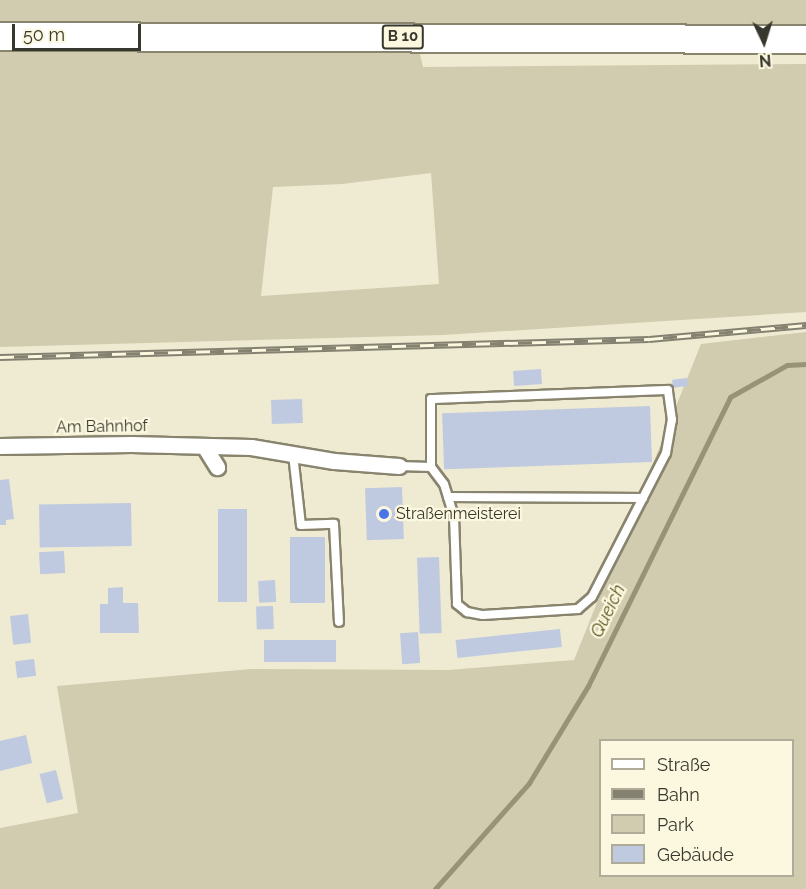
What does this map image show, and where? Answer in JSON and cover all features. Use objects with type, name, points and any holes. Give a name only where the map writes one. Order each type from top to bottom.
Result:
[{"type":"highway","name":"B 10","points":[[0,36],[806,39]]},
{"type":"street","name":"Am Bahnhof","points":[[0,446],[251,447],[334,461],[399,466]]},
{"type":"street","points":[[204,446],[217,467]]},
{"type":"lane","points":[[668,390],[672,420],[666,453],[592,597],[578,609],[483,615],[467,612],[457,604],[454,516],[444,484],[431,467],[431,399],[668,390]]},
{"type":"lane","points":[[293,454],[301,525],[334,524],[339,622]]},
{"type":"lane","points":[[399,466],[431,467]]},
{"type":"lane","points":[[448,497],[643,498]]},
{"type":"green space","points":[[0,0],[806,0],[806,28],[0,21]]},
{"type":"green space","points":[[0,49],[419,50],[423,67],[806,64],[806,312],[443,335],[0,347]],"holes":[[[431,173],[439,284],[261,296],[273,187],[342,184]]]},
{"type":"green space","points":[[806,332],[806,889],[0,889],[0,828],[78,813],[57,686],[251,669],[449,670],[574,660],[701,344]]},
{"type":"building","points":[[541,369],[542,384],[514,386],[513,371]]},
{"type":"building","points":[[687,378],[688,386],[673,388],[672,380]]},
{"type":"building","points":[[302,399],[303,423],[272,424],[271,400]]},
{"type":"building","points":[[650,406],[652,462],[444,469],[442,413]]},
{"type":"building","points":[[9,479],[14,519],[6,520],[6,525],[0,525],[0,480]]},
{"type":"building","name":"Straßenmeisterei","points":[[402,487],[404,539],[367,540],[365,488]]},
{"type":"building","points":[[131,503],[132,546],[40,548],[39,505]]},
{"type":"building","points":[[218,509],[247,509],[247,602],[218,602]]},
{"type":"building","points":[[290,537],[325,537],[325,603],[290,603]]},
{"type":"building","points":[[64,551],[65,573],[40,574],[39,552]]},
{"type":"building","points":[[439,557],[442,633],[420,634],[417,558]]},
{"type":"building","points":[[275,580],[276,602],[259,603],[258,581]]},
{"type":"building","points":[[123,587],[123,603],[138,603],[139,633],[100,633],[100,604],[108,604],[108,588]]},
{"type":"building","points":[[273,606],[274,629],[257,630],[256,607]]},
{"type":"building","points":[[28,614],[31,643],[13,645],[10,616]]},
{"type":"building","points":[[560,629],[562,647],[457,658],[456,640]]},
{"type":"building","points":[[418,632],[420,663],[402,664],[400,633]]},
{"type":"building","points":[[264,640],[336,640],[336,662],[264,662]]},
{"type":"building","points":[[34,659],[36,676],[17,678],[15,661]]},
{"type":"building","points":[[26,735],[32,763],[0,771],[0,741]]},
{"type":"building","points":[[56,770],[63,799],[47,803],[40,774]]},
{"type":"waterway","name":"Queich","points":[[435,889],[529,783],[588,686],[730,397],[787,365],[806,364]]},
{"type":"railway","points":[[0,357],[649,339],[806,325]]},
{"type":"place","name":"Straßenmeisterei","points":[[384,514]]}]
